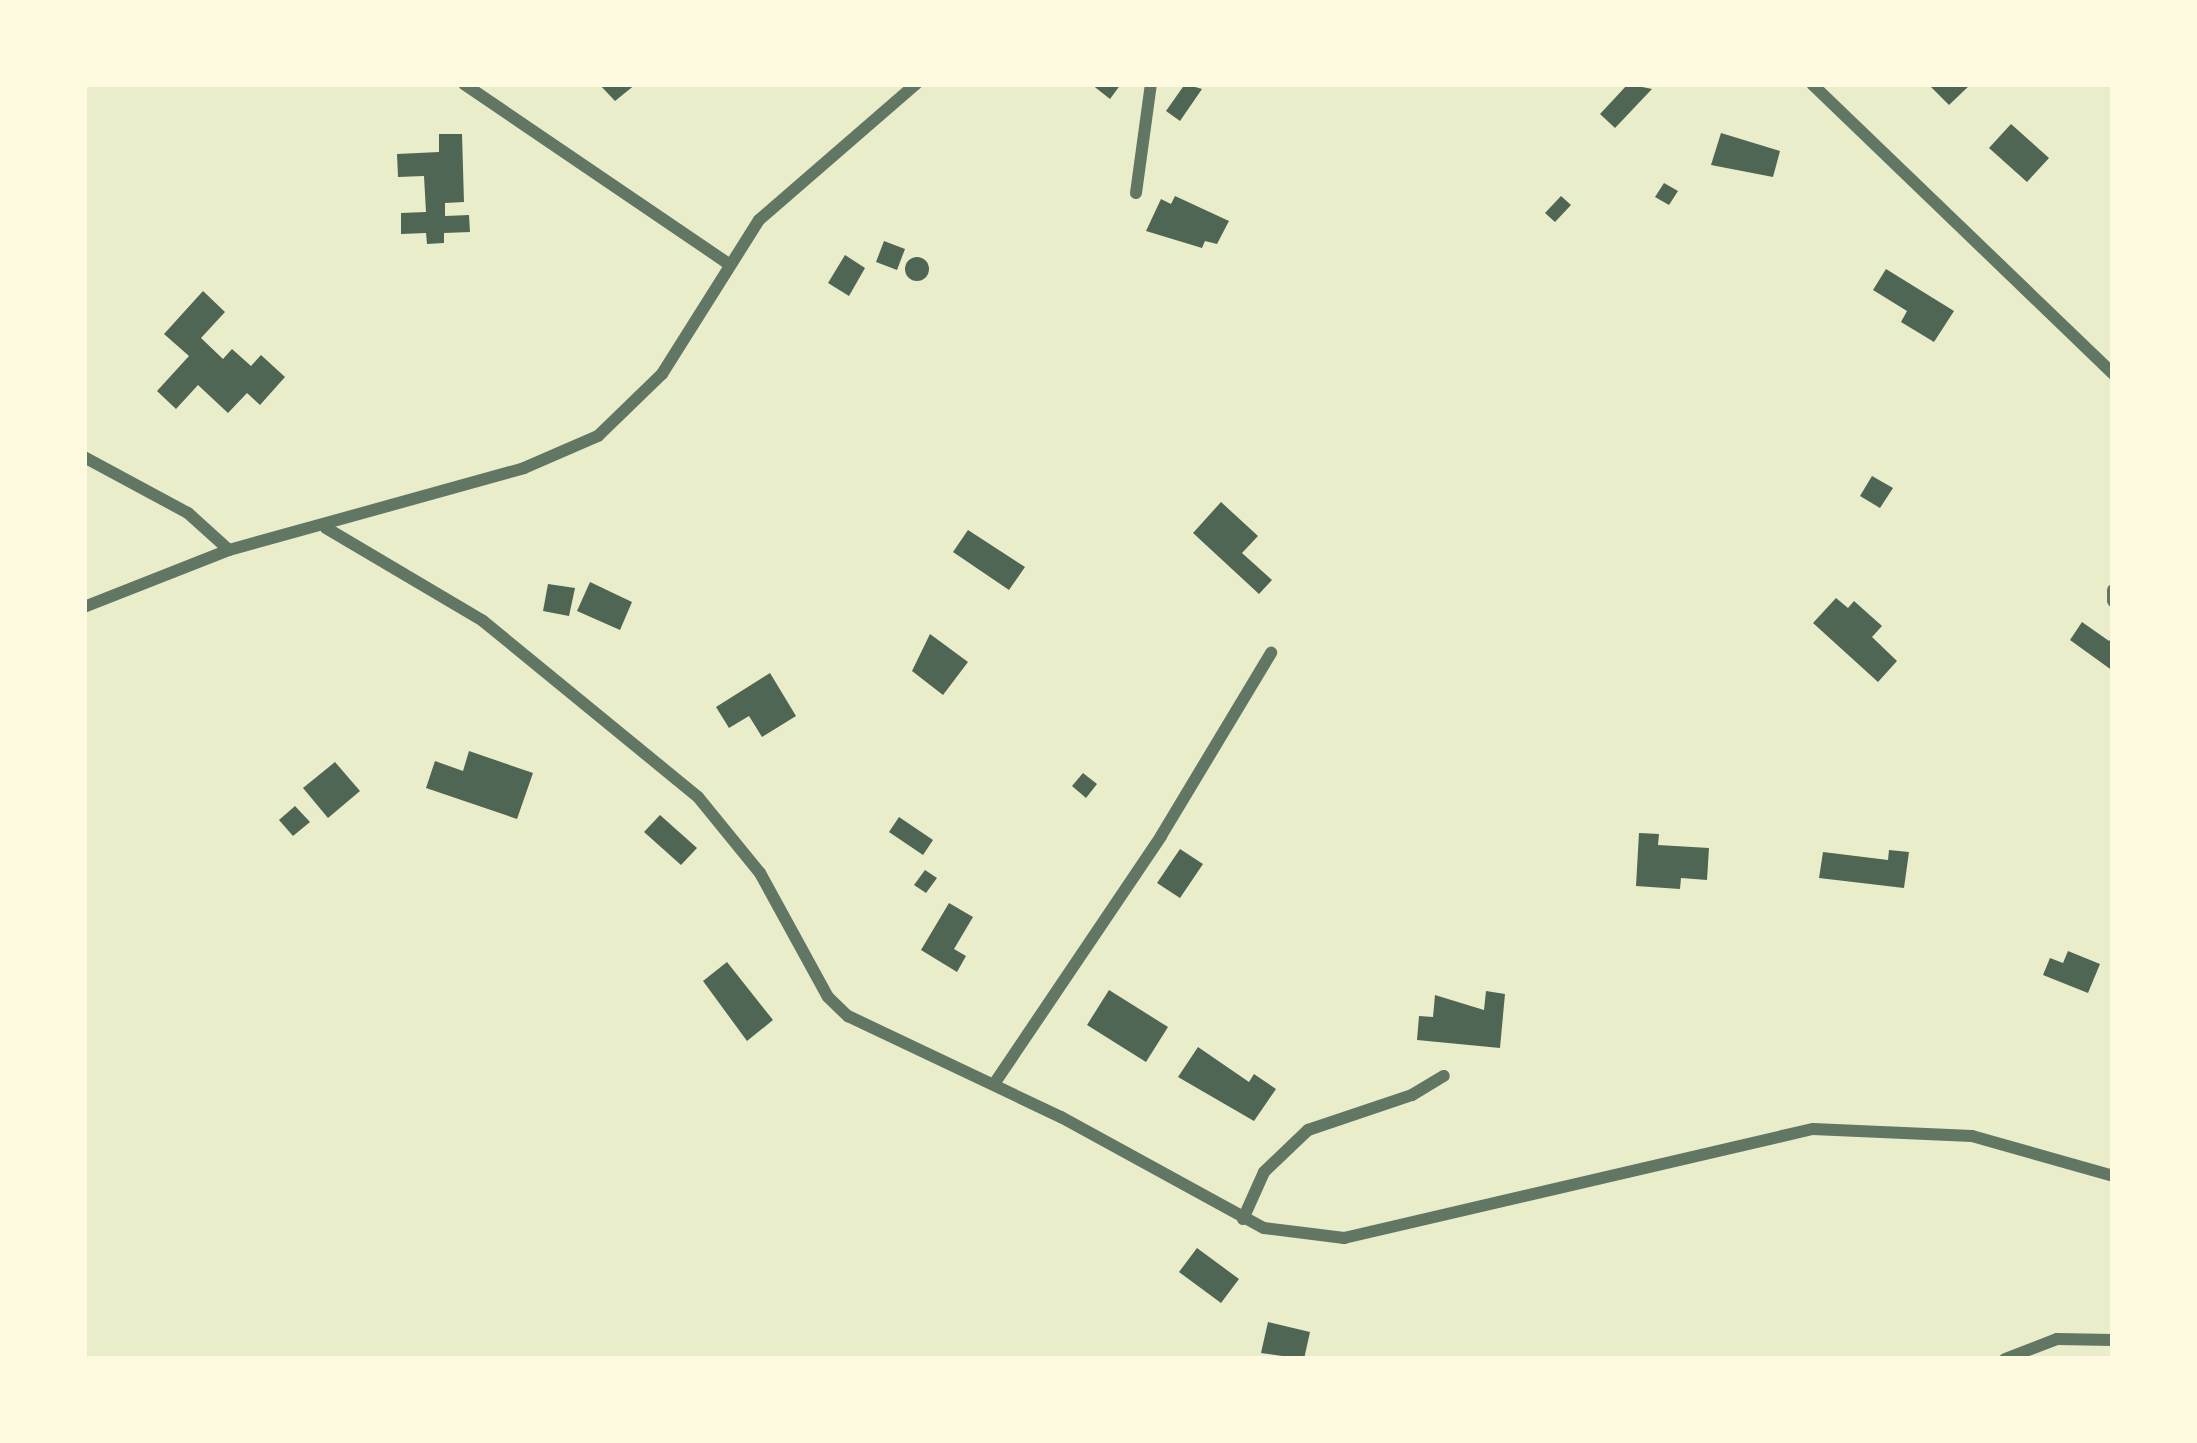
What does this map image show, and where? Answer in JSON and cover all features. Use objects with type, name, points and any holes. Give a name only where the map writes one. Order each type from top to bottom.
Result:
[{"type":"street","points":[[464,84],[726,262]]},
{"type":"street","points":[[84,607],[229,550],[326,528],[524,468],[598,436],[662,374],[726,262],[776,202],[916,84]]},
{"type":"street","points":[[1136,193],[1151,84]]},
{"type":"street","points":[[1812,84],[2113,374]]},
{"type":"street","points":[[84,457],[188,513],[229,550]]},
{"type":"street","points":[[326,528],[483,621],[698,797],[760,873],[828,997],[848,1016],[994,1084],[1243,1219],[1280,1233],[1344,1238],[1813,1129],[1972,1136],[2113,1176]]},
{"type":"street","points":[[2113,590],[2113,601]]},
{"type":"street","points":[[994,1084],[1161,836],[1271,652]]},
{"type":"street","points":[[1243,1219],[1264,1172],[1308,1130],[1412,1095],[1444,1076]]},
{"type":"street","points":[[2005,1359],[2057,1339],[2113,1340]]},
{"type":"building","points":[[599,84],[636,84],[615,101]]},
{"type":"building","points":[[1091,84],[1121,84],[1110,99]]},
{"type":"building","points":[[1185,84],[1202,89],[1180,121],[1166,111]]},
{"type":"building","points":[[1628,84],[1652,89],[1615,128],[1600,114]]},
{"type":"building","points":[[1928,84],[1971,84],[1949,105]]},
{"type":"building","points":[[2011,124],[2049,158],[2027,182],[1989,148]]},
{"type":"building","points":[[1721,133],[1780,151],[1773,177],[1711,165]]},
{"type":"building","points":[[439,134],[462,134],[464,202],[445,203],[445,216],[469,215],[470,232],[444,233],[444,243],[427,244],[426,233],[401,234],[401,213],[426,212],[424,176],[398,177],[397,154],[439,152]]},
{"type":"building","points":[[1664,183],[1678,191],[1669,205],[1655,197]]},
{"type":"building","points":[[1175,196],[1229,221],[1217,244],[1205,241],[1202,248],[1146,231],[1161,199],[1171,204]]},
{"type":"building","points":[[1561,196],[1571,205],[1555,222],[1545,213]]},
{"type":"building","points":[[884,241],[905,249],[897,270],[876,262]]},
{"type":"building","points":[[845,255],[865,268],[849,296],[828,283]]},
{"type":"building","points":[[917,257],[929,269],[917,281],[905,269]]},
{"type":"building","points":[[1886,269],[1954,311],[1934,342],[1901,322],[1907,311],[1873,290]]},
{"type":"building","points":[[203,291],[225,312],[201,338],[223,359],[232,349],[251,366],[261,355],[285,377],[260,405],[247,393],[228,413],[198,385],[176,409],[157,391],[189,356],[164,334]]},
{"type":"building","points":[[1872,476],[1893,488],[1880,508],[1860,496]]},
{"type":"building","points":[[1221,502],[1258,536],[1242,553],[1272,580],[1259,594],[1193,533]]},
{"type":"building","points":[[968,530],[1025,567],[1009,590],[953,552]]},
{"type":"building","points":[[590,582],[632,602],[620,630],[577,611]]},
{"type":"building","points":[[548,584],[575,588],[569,616],[543,611]]},
{"type":"building","points":[[1836,598],[1848,608],[1854,601],[1882,626],[1872,637],[1897,661],[1878,682],[1813,623]]},
{"type":"building","points":[[2082,622],[2109,641],[2113,636],[2113,671],[2070,640]]},
{"type":"building","points":[[930,634],[968,662],[943,695],[912,671]]},
{"type":"building","points":[[770,673],[796,716],[762,737],[749,716],[729,728],[716,707]]},
{"type":"building","points":[[469,751],[533,773],[517,819],[426,788],[435,761],[463,771]]},
{"type":"building","points":[[335,762],[360,791],[328,818],[303,788]]},
{"type":"building","points":[[1083,773],[1097,784],[1086,798],[1072,786]]},
{"type":"building","points":[[295,806],[310,822],[293,836],[279,820]]},
{"type":"building","points":[[660,815],[697,848],[681,865],[644,832]]},
{"type":"building","points":[[899,817],[933,840],[923,855],[889,832]]},
{"type":"building","points":[[1639,833],[1659,834],[1658,845],[1709,848],[1707,880],[1681,878],[1680,889],[1636,886]]},
{"type":"building","points":[[1180,849],[1203,864],[1180,898],[1157,883]]},
{"type":"building","points":[[1889,850],[1909,852],[1904,888],[1819,878],[1823,852],[1888,860]]},
{"type":"building","points":[[925,870],[937,878],[926,893],[914,885]]},
{"type":"building","points":[[949,903],[973,917],[954,949],[966,956],[957,972],[921,950]]},
{"type":"building","points":[[2068,951],[2100,964],[2088,993],[2043,975],[2050,958],[2063,963]]},
{"type":"building","points":[[727,962],[773,1020],[747,1041],[703,981]]},
{"type":"building","points":[[1109,990],[1168,1027],[1146,1062],[1087,1025]]},
{"type":"building","points":[[1486,991],[1505,994],[1500,1048],[1417,1040],[1419,1016],[1433,1017],[1435,995],[1484,1010]]},
{"type":"building","points":[[1198,1047],[1249,1082],[1254,1074],[1276,1089],[1254,1121],[1178,1077]]},
{"type":"building","points":[[1197,1248],[1239,1279],[1221,1303],[1179,1272]]},
{"type":"building","points":[[1268,1322],[1310,1332],[1304,1359],[1261,1353]]}]
